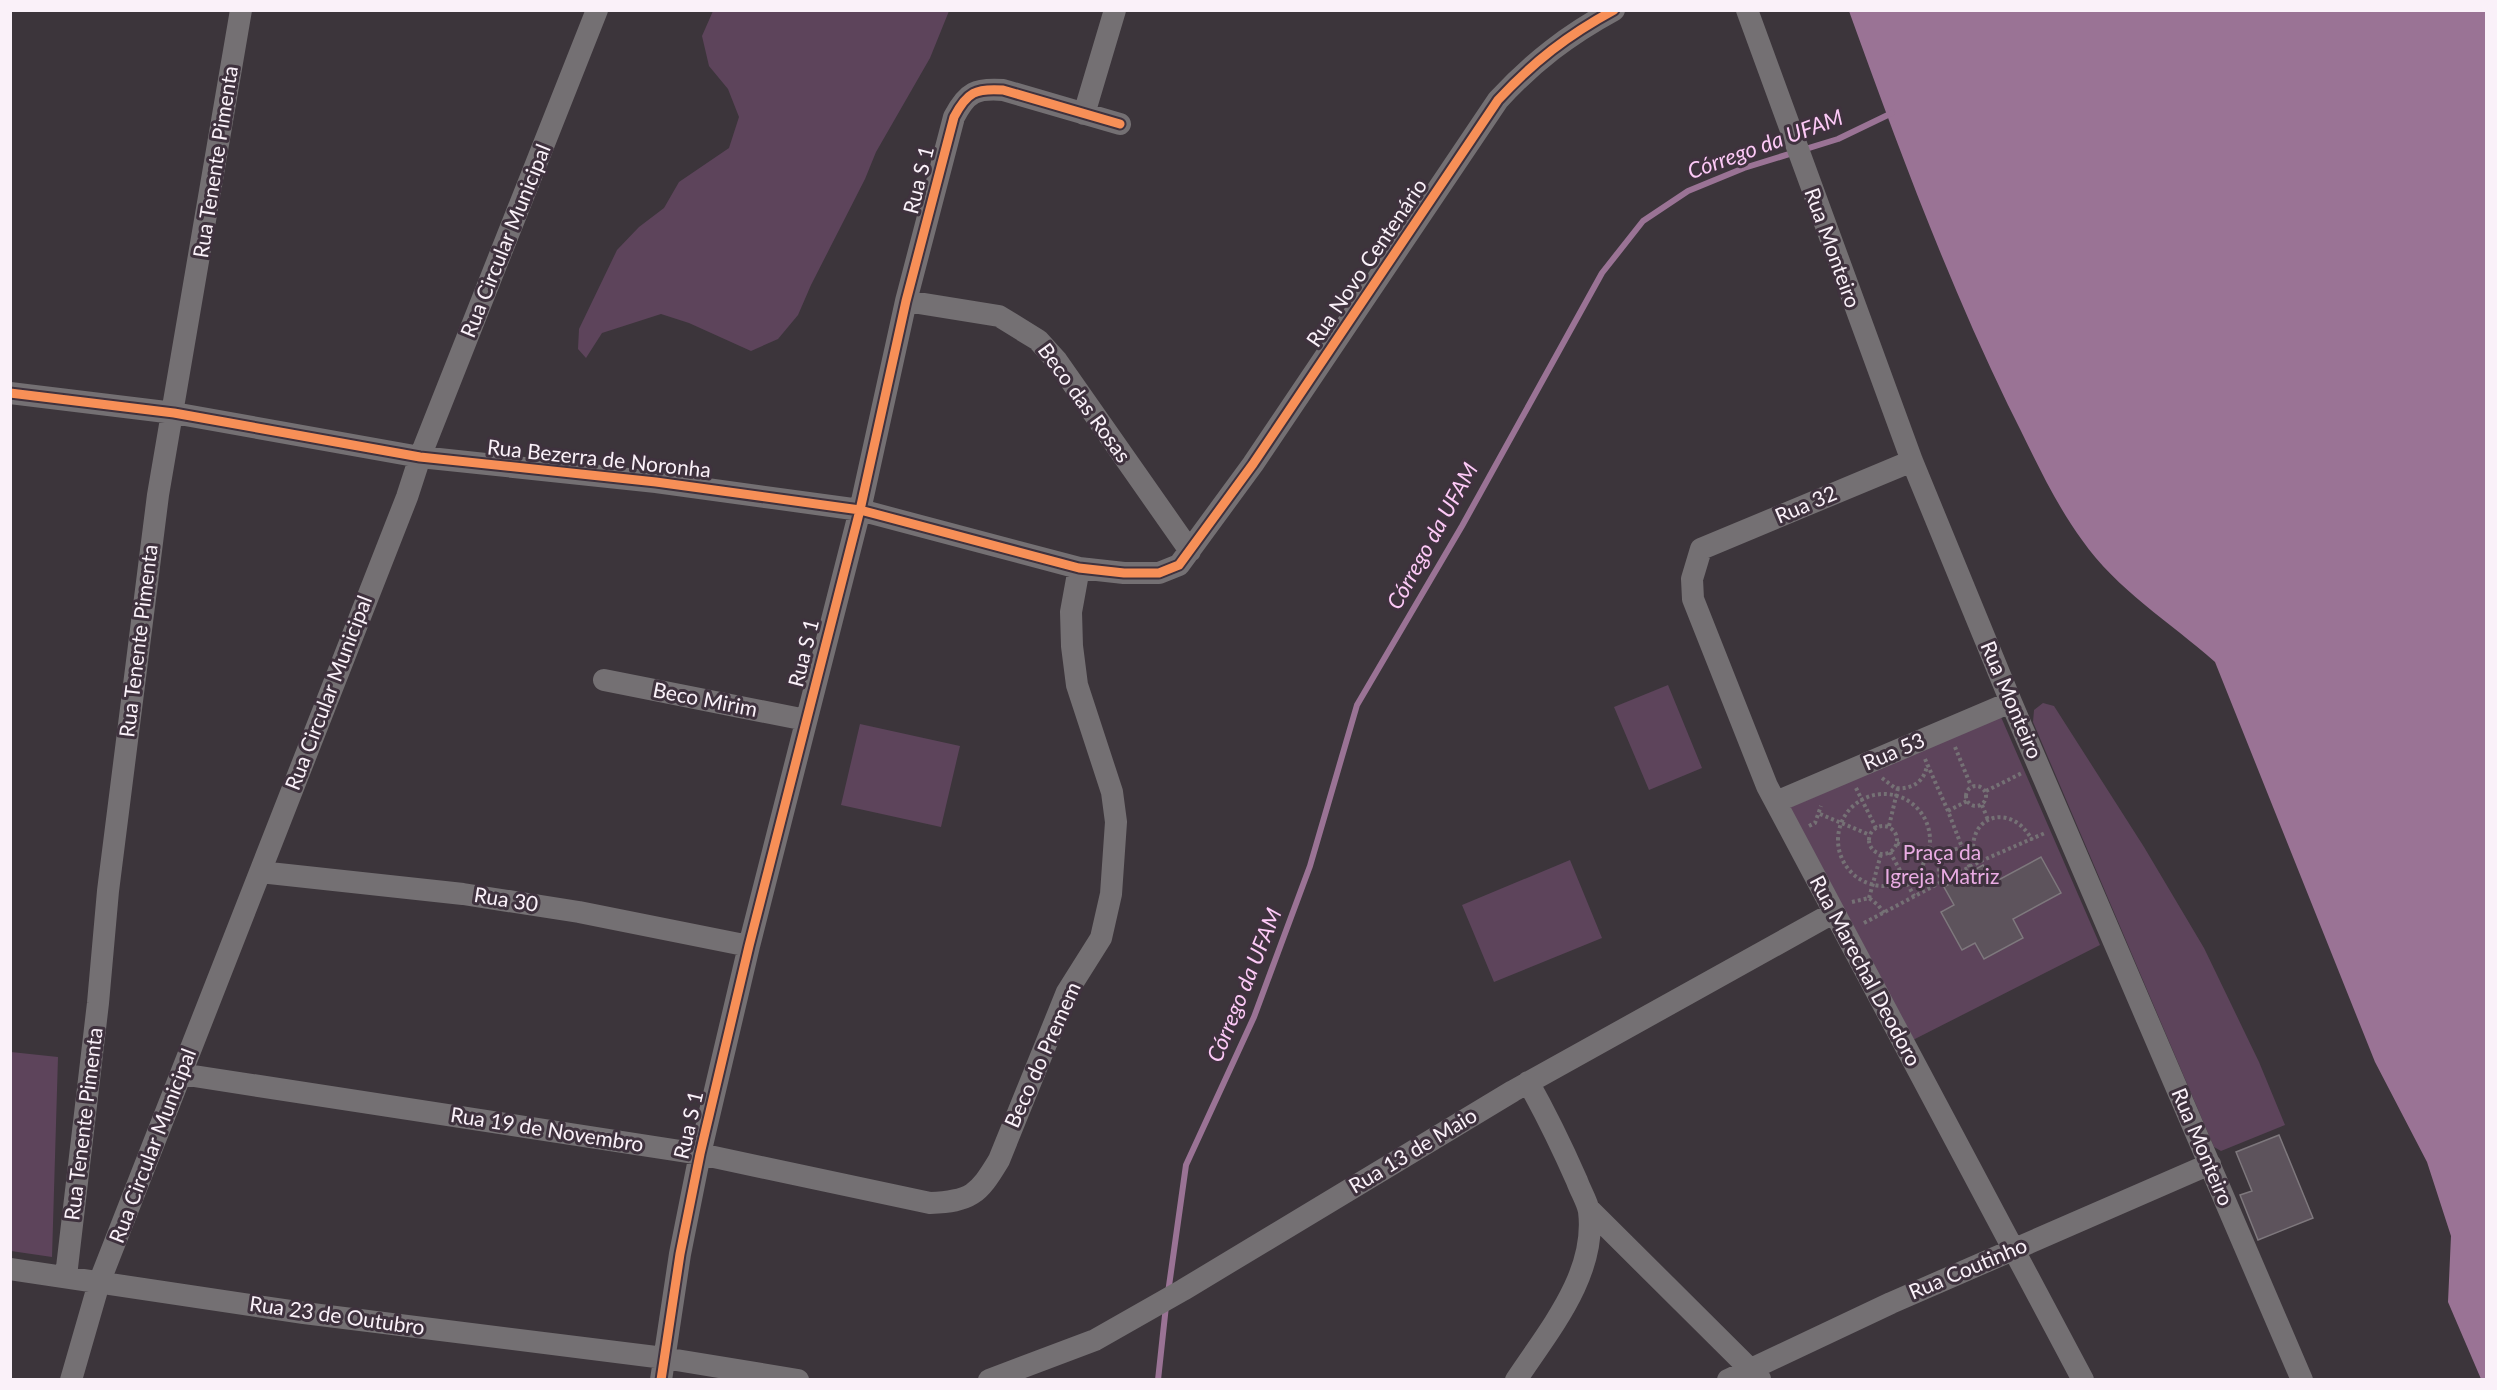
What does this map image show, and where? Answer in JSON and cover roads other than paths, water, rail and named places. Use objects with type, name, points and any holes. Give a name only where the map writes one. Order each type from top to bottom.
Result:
[{"type":"street","name":"Rua Tenente Pimenta","points":[[66,1276],[122,776],[157,505],[241,10]]},
{"type":"street","name":"Rua Circular Municipal","points":[[71,1380],[99,1283],[420,457],[597,10]]},
{"type":"street","points":[[1084,114],[1115,10]]},
{"type":"street","name":"Rua Novo Centenário","points":[[1184,558],[1266,445],[1498,100],[1526,70],[1561,43],[1614,10]]},
{"type":"street","name":"Rua Monteiro","points":[[1747,10],[1912,461],[2011,702],[2302,1380]]},
{"type":"street","name":"Rua S 1","points":[[662,1369],[680,1254],[700,1154],[749,946],[860,510],[906,301],[954,117],[961,102],[972,93],[986,89],[1004,90],[1120,124]]},
{"type":"street","name":"Beco das Rosas","points":[[906,301],[999,316],[1038,340],[1057,361],[1184,558]]},
{"type":"street","name":"Rua Bezerra de Noronha","points":[[10,393],[174,413],[420,457],[656,482],[860,510],[1079,568],[1124,573],[1159,573],[1184,558]]},
{"type":"street","name":"Rua 32","points":[[1701,549],[1912,461]]},
{"type":"street","name":"Rua Marechal Deodoro","points":[[1701,549],[1692,579],[1693,599],[1776,802],[2083,1380]]},
{"type":"street","name":"Beco do Premem","points":[[999,1160],[1067,992],[1101,938],[1111,894],[1116,822],[1112,792],[1077,685],[1072,646],[1071,612],[1079,568]]},
{"type":"street","name":"Beco Mirim","points":[[604,680],[806,720]]},
{"type":"street","name":"Rua 53","points":[[1776,802],[2011,702]]},
{"type":"street","name":"Rua 30","points":[[260,872],[463,894],[579,912],[749,946]]},
{"type":"street","name":"Rua 13 de Maio","points":[[989,1380],[1095,1340],[1183,1290],[1528,1082],[1833,913]]},
{"type":"street","name":"Rua 19 de Novembro","points":[[180,1074],[700,1154],[930,1203],[957,1202],[974,1194],[987,1180],[999,1160]]},
{"type":"street","points":[[1528,1082],[1563,1150],[1588,1209],[1755,1374]]},
{"type":"street","name":"Rua Coutinho","points":[[1728,1380],[1755,1374],[1891,1303],[2210,1164]]},
{"type":"street","points":[[1516,1380],[1559,1316],[1579,1276],[1588,1248],[1588,1209]]},
{"type":"street","name":"Rua 23 de Outubro","points":[[10,1269],[662,1369]]},
{"type":"street","points":[[662,1369],[798,1380]]},
{"type":"waterway","name":"Córrego da UFAM","points":[[1168,1293],[1186,1165],[1254,1017],[1310,866],[1357,705],[1462,526],[1602,273],[1643,221],[1688,191],[1744,168],[1838,139],[1892,113]]},
{"type":"waterway","name":"Córrego da UFAM","points":[[1158,1380],[1166,1306]]},
{"type":"park label","name":"Praça da Igreja Matriz","points":[[1942,865]]}]
